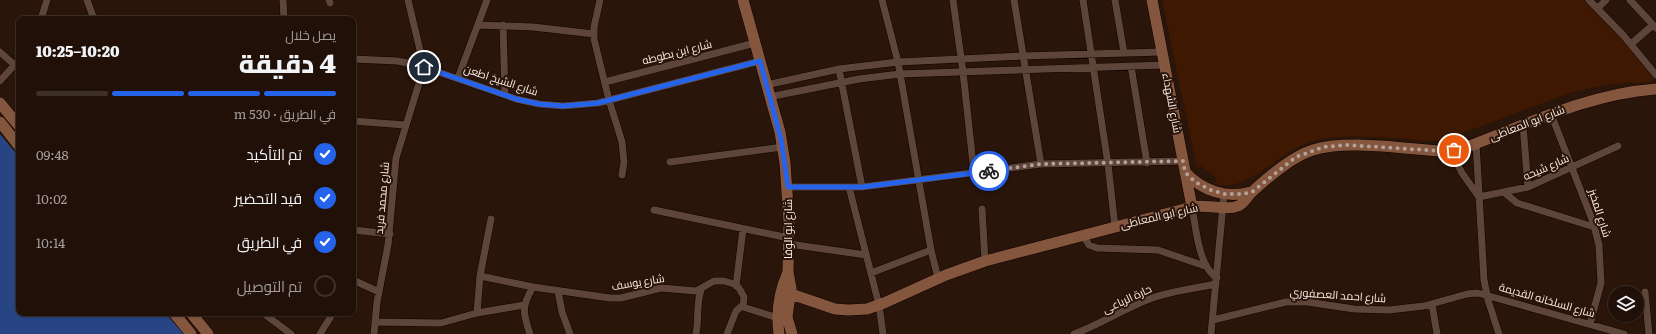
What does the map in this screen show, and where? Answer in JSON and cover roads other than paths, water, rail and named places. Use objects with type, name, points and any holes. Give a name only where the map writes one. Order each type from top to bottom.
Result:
[{"type":"street","points":[[43,16],[47,0]]},
{"type":"street","points":[[87,0],[93,16]]},
{"type":"street","points":[[283,0],[284,16]]},
{"type":"street","points":[[408,0],[424,67]]},
{"type":"street","points":[[458,78],[487,0]]},
{"type":"street","points":[[600,0],[594,34],[604,82],[622,142],[624,162],[622,175]]},
{"type":"street","name":"شارع ابو الوفا","points":[[744,0],[783,147],[788,187],[788,272],[791,294],[787,317],[792,334]]},
{"type":"street","points":[[882,0],[898,62],[918,181],[931,250],[938,278]]},
{"type":"street","points":[[952,0],[963,72],[974,173]]},
{"type":"street","points":[[1014,0],[1024,70],[1041,164]]},
{"type":"street","points":[[1083,0],[1108,164],[1115,227]]},
{"type":"street","points":[[1115,0],[1124,53]]},
{"type":"street","name":"شارع الشهداء","points":[[1152,0],[1192,207]]},
{"type":"street","points":[[1589,0],[1631,44],[1656,75]]},
{"type":"street","points":[[1598,8],[1606,0]]},
{"type":"street","points":[[1630,0],[1655,27],[1631,44]]},
{"type":"street","points":[[478,25],[549,28],[594,34]]},
{"type":"street","points":[[503,25],[505,96]]},
{"type":"street","name":"شارع ابن بطوطه","points":[[604,82],[755,43]]},
{"type":"street","points":[[0,52],[16,64]]},
{"type":"street","points":[[766,85],[839,69],[898,62],[960,58],[1162,52]]},
{"type":"street","name":"شارع الشيخ اطعن","points":[[356,59],[397,61],[424,67],[505,96],[528,102],[563,106],[586,105],[609,100],[760,61]]},
{"type":"street","points":[[769,97],[842,82],[900,74],[1094,66],[1164,65]]},
{"type":"street","points":[[1131,66],[1147,162]]},
{"type":"street","points":[[0,81],[16,67]]},
{"type":"street","name":"شارع محمد فريد","points":[[374,334],[379,292],[390,234],[394,169],[405,125],[424,67]]},
{"type":"street","points":[[839,69],[862,187]]},
{"type":"street","name":"شارع ابو المعاطى","points":[[791,294],[842,310],[860,310],[879,306],[938,278],[985,261],[1192,207],[1205,206],[1223,208],[1238,206],[1244,202],[1252,192],[1296,157],[1324,147],[1341,145],[1450,150],[1476,144],[1580,103],[1610,95],[1656,89]]},
{"type":"street","points":[[0,103],[16,122]]},
{"type":"street","name":"شارع المخبز","points":[[1551,114],[1594,227],[1600,251],[1601,276],[1599,296],[1590,324]]},
{"type":"street","points":[[356,121],[405,125]]},
{"type":"street","points":[[0,122],[16,142]]},
{"type":"street","points":[[1523,125],[1528,187]]},
{"type":"street","points":[[1476,144],[1486,294],[1499,334]]},
{"type":"street","name":"شارع شيحه","points":[[1479,197],[1505,193],[1528,187],[1618,146]]},
{"type":"street","points":[[670,162],[783,147]]},
{"type":"street","points":[[1450,150],[1462,173],[1479,197]]},
{"type":"street","points":[[788,187],[862,187],[1041,164],[1108,164],[1183,161]]},
{"type":"street","points":[[1185,172],[1203,186],[1224,194],[1252,192]]},
{"type":"street","points":[[849,187],[879,306],[882,334]]},
{"type":"street","points":[[1505,193],[1517,203],[1594,227]]},
{"type":"street","points":[[1211,334],[1224,194]]},
{"type":"street","points":[[1192,207],[1205,266],[1216,281]]},
{"type":"street","points":[[982,209],[985,261]]},
{"type":"street","points":[[654,210],[743,229],[789,241],[866,255]]},
{"type":"street","points":[[477,313],[480,276],[491,219]]},
{"type":"street","points":[[736,286],[743,229]]},
{"type":"street","points":[[356,230],[390,234]]},
{"type":"street","points":[[1083,235],[1089,245],[1097,248],[1158,250],[1205,266]]},
{"type":"street","points":[[871,273],[931,250]]},
{"type":"street","name":"شارع ابو الوفا","points":[[779,334],[778,318],[780,294],[788,272]]},
{"type":"street","name":"شارع يوسف","points":[[480,276],[533,287],[610,298],[627,296],[661,288],[701,290]]},
{"type":"street","points":[[356,281],[379,292]]},
{"type":"street","points":[[696,334],[698,300],[701,290],[717,281],[728,281],[736,286],[743,296],[743,305],[745,308],[778,318]]},
{"type":"street","name":"حارة الرباعى","points":[[1074,334],[1106,321],[1152,298],[1216,281]]},
{"type":"street","points":[[530,334],[524,316],[524,305],[533,287]]},
{"type":"street","points":[[558,291],[562,312],[570,334]]},
{"type":"street","points":[[1646,292],[1649,334]]},
{"type":"street","name":"شارع احمد العصفوري","points":[[1213,320],[1273,304],[1293,302],[1372,310],[1406,309],[1432,304],[1466,294],[1486,294]]},
{"type":"street","name":"شارع السلخانه القديمة","points":[[1486,294],[1624,334]]},
{"type":"street","points":[[1432,304],[1437,334]]},
{"type":"street","points":[[375,322],[441,323],[477,313],[524,305]]},
{"type":"street","points":[[728,334],[736,311],[743,305]]},
{"type":"street","points":[[176,316],[191,334]]},
{"type":"street","points":[[193,316],[208,334]]},
{"type":"street","points":[[267,316],[291,334]]},
{"type":"street","points":[[320,334],[331,316]]},
{"type":"water","points":[[0,134],[16,153],[16,316],[168,316],[184,334],[0,334]]}]
